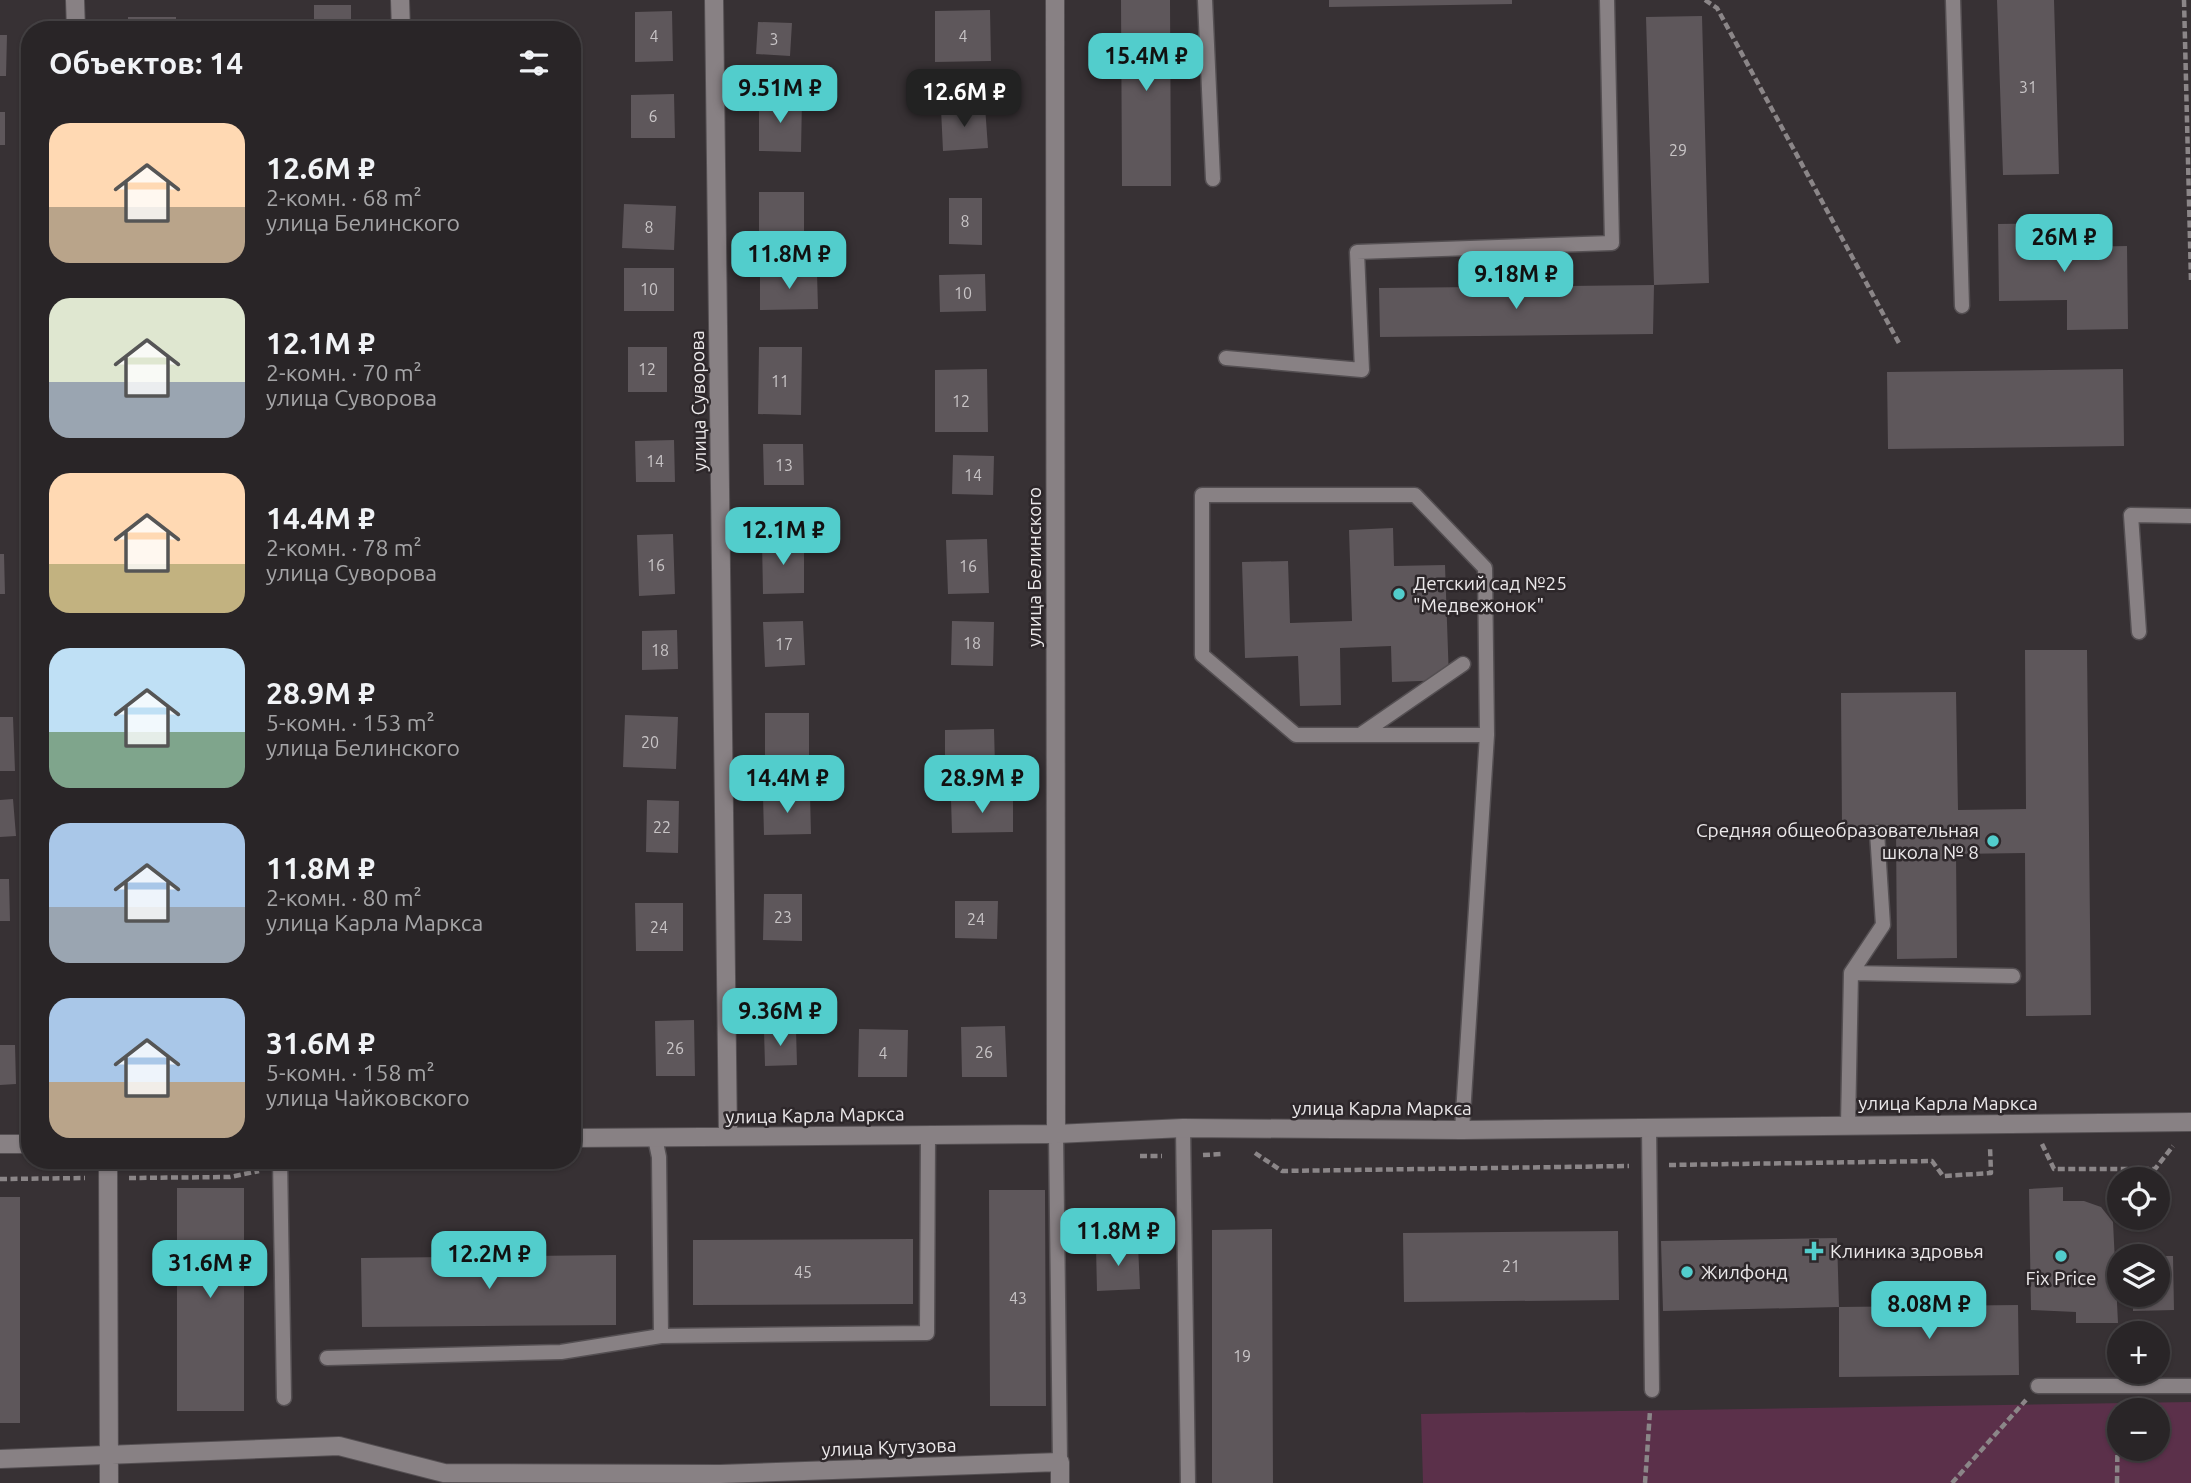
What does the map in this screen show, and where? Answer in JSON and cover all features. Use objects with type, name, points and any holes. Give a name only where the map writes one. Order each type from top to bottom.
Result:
[{"type":"street","points":[[75,0],[76,21]]},
{"type":"street","points":[[400,0],[401,21]]},
{"type":"street","name":"улица Суворова","points":[[715,0],[728,1137]]},
{"type":"street","name":"улица Белинского","points":[[1055,0],[1056,1134]]},
{"type":"street","name":"улица Карла Маркса","points":[[581,1138],[1056,1134],[1183,1128],[1462,1130],[2191,1122]]},
{"type":"street","points":[[0,1144],[21,1144]]},
{"type":"street","points":[[108,1169],[109,1483]]},
{"type":"street","name":"улица Кутузова","points":[[0,1459],[340,1446],[444,1478],[720,1478],[1060,1462]]},
{"type":"street","points":[[1060,1462],[1060,1483]]},
{"type":"lane","points":[[1205,0],[1213,179]]},
{"type":"lane","points":[[1226,358],[1362,370],[1357,252],[1612,243],[1607,0]]},
{"type":"lane","points":[[1954,0],[1962,306]]},
{"type":"lane","points":[[1462,1130],[1487,735],[1485,568],[1415,495],[1202,495],[1202,655],[1296,736],[1487,735]]},
{"type":"lane","points":[[2139,632],[2131,515],[2191,516]]},
{"type":"lane","points":[[1359,736],[1462,664]]},
{"type":"lane","points":[[1848,1125],[1851,974],[1883,925],[1877,832]]},
{"type":"lane","points":[[1851,974],[2013,976]]},
{"type":"lane","points":[[1648,1127],[1652,1390]]},
{"type":"lane","points":[[1183,1128],[1188,1483]]},
{"type":"lane","points":[[1056,1134],[1060,1462]]},
{"type":"lane","points":[[327,1357],[561,1352],[661,1336],[927,1333],[928,1135]]},
{"type":"lane","points":[[655,1138],[659,1157],[661,1336]]},
{"type":"lane","points":[[280,1169],[284,1398]]},
{"type":"lane","points":[[2038,1386],[2191,1386]]},
{"type":"path","points":[[1705,0],[1717,8],[1900,345]]},
{"type":"path","points":[[2184,0],[2191,281]]},
{"type":"path","points":[[1245,1154],[1258,1153],[1282,1171],[1931,1161],[1943,1176],[1991,1173],[1990,1144],[2003,1144]]},
{"type":"path","points":[[2029,1144],[2042,1144],[2054,1169],[2155,1169],[2170,1146],[2181,1146]]},
{"type":"path","points":[[1132,1156],[1233,1154]]},
{"type":"path","points":[[0,1179],[108,1169],[230,1177],[261,1169]]},
{"type":"path","points":[[1952,1483],[2038,1386]]},
{"type":"path","points":[[2117,1483],[2118,1386]]},
{"type":"path","points":[[1645,1483],[1652,1390]]},
{"type":"shaded area","points":[[2170,1402],[2191,1402],[2191,1483],[1423,1483],[1421,1414],[2107,1403],[2107,1461],[2170,1461]]},
{"type":"building","points":[[1121,0],[1170,0],[1171,186],[1122,186]]},
{"type":"building","points":[[1329,0],[1512,0],[1512,4],[1329,7]]},
{"type":"building","points":[[1997,0],[2054,0],[2059,174],[2003,175]]},
{"type":"building","points":[[314,5],[351,5],[351,21],[314,21]]},
{"type":"building","points":[[990,10],[991,61],[935,62],[935,11]]},
{"type":"building","points":[[672,11],[673,61],[635,62],[635,12]]},
{"type":"building","points":[[1702,16],[1709,283],[1654,285],[1646,17]]},
{"type":"building","points":[[128,17],[176,17],[176,21],[128,21]]},
{"type":"building","points":[[758,22],[792,23],[790,56],[756,54]]},
{"type":"building","points":[[0,35],[7,35],[6,76],[0,76]]},
{"type":"building","points":[[674,94],[675,138],[631,138],[631,95]]},
{"type":"building","points":[[759,99],[802,99],[801,152],[759,151]]},
{"type":"building","points":[[985,106],[988,148],[943,151],[941,109]]},
{"type":"building","points":[[0,112],[5,112],[5,145],[0,145]]},
{"type":"building","points":[[759,192],[804,192],[804,244],[759,244]]},
{"type":"building","points":[[949,198],[982,198],[982,245],[949,244]]},
{"type":"building","points":[[624,204],[676,206],[674,250],[622,248]]},
{"type":"building","points":[[2077,223],[2078,247],[2127,246],[2128,329],[2067,330],[2067,300],[1999,301],[1998,224]]},
{"type":"building","points":[[624,268],[674,268],[674,311],[624,311]]},
{"type":"building","points":[[817,272],[818,309],[760,310],[760,273]]},
{"type":"building","points":[[985,274],[986,311],[940,312],[939,275]]},
{"type":"building","points":[[1654,285],[1653,334],[1380,337],[1379,288]]},
{"type":"building","points":[[628,347],[667,347],[667,392],[628,392]]},
{"type":"building","points":[[759,347],[802,347],[801,415],[758,414]]},
{"type":"building","points":[[987,369],[988,432],[935,432],[935,370]]},
{"type":"building","points":[[2123,369],[2124,446],[1888,449],[1887,372]]},
{"type":"building","points":[[674,440],[675,482],[636,482],[635,441]]},
{"type":"building","points":[[763,444],[803,444],[804,485],[764,485]]},
{"type":"building","points":[[953,455],[994,456],[993,495],[952,494]]},
{"type":"building","name":"Детский сад №25 \"Медвежонок\"","points":[[1393,528],[1394,566],[1445,565],[1449,680],[1392,682],[1391,646],[1340,648],[1341,705],[1300,706],[1298,656],[1245,658],[1242,562],[1288,561],[1290,623],[1352,621],[1349,530]]},
{"type":"building","points":[[673,534],[675,594],[639,596],[637,535]]},
{"type":"building","points":[[987,539],[989,593],[948,594],[946,540]]},
{"type":"building","points":[[804,540],[804,593],[763,594],[762,541]]},
{"type":"building","points":[[0,554],[4,554],[5,594],[0,594]]},
{"type":"building","points":[[803,621],[805,665],[765,667],[763,622]]},
{"type":"building","points":[[952,621],[994,622],[993,666],[951,665]]},
{"type":"building","points":[[677,630],[678,669],[642,670],[642,631]]},
{"type":"building","name":"Средняя общеобразовательная школа № 8","points":[[2025,650],[2087,650],[2091,1015],[2026,1016],[2025,853],[1956,854],[1957,958],[1897,959],[1896,828],[1842,828],[1841,693],[1956,692],[1958,810],[2026,809]]},
{"type":"building","points":[[765,713],[809,713],[809,761],[765,761]]},
{"type":"building","points":[[625,715],[678,717],[676,769],[623,767]]},
{"type":"building","points":[[0,717],[13,717],[15,771],[0,771]]},
{"type":"building","points":[[994,729],[995,766],[945,767],[945,730]]},
{"type":"building","points":[[810,795],[811,834],[764,835],[763,796]]},
{"type":"building","points":[[1013,798],[1013,832],[952,833],[951,799]]},
{"type":"building","points":[[13,799],[16,836],[0,837],[0,800]]},
{"type":"building","points":[[647,800],[679,801],[678,853],[646,852]]},
{"type":"building","points":[[0,879],[9,879],[10,921],[0,921]]},
{"type":"building","points":[[764,894],[802,894],[802,941],[763,940]]},
{"type":"building","points":[[955,901],[998,901],[997,939],[955,938]]},
{"type":"building","points":[[635,903],[683,903],[683,951],[636,951]]},
{"type":"building","points":[[694,1020],[695,1076],[656,1076],[655,1021]]},
{"type":"building","points":[[1005,1026],[1007,1077],[962,1077],[961,1027]]},
{"type":"building","points":[[796,1029],[797,1065],[765,1066],[764,1030]]},
{"type":"building","points":[[859,1029],[908,1030],[907,1077],[858,1077]]},
{"type":"building","points":[[0,1045],[15,1045],[16,1084],[0,1085]]},
{"type":"building","points":[[2063,1187],[2063,1201],[2084,1201],[2101,1207],[2107,1214],[2107,1230],[2113,1230],[2114,1244],[2107,1244],[2107,1307],[2117,1307],[2118,1321],[2076,1323],[2076,1312],[2031,1310],[2029,1189]]},
{"type":"building","points":[[177,1188],[244,1188],[244,1411],[177,1411]]},
{"type":"building","points":[[989,1190],[1045,1190],[1046,1406],[990,1406]]},
{"type":"building","points":[[0,1197],[20,1197],[20,1423],[0,1423]]},
{"type":"building","points":[[1272,1229],[1273,1483],[1212,1483],[1212,1230]]},
{"type":"building","points":[[1618,1231],[1619,1300],[1404,1302],[1403,1233]]},
{"type":"building","points":[[1837,1238],[1839,1307],[1663,1311],[1661,1241]]},
{"type":"building","points":[[913,1239],[913,1304],[693,1305],[693,1240]]},
{"type":"building","points":[[1138,1245],[1140,1289],[1097,1291],[1096,1247]]},
{"type":"building","points":[[616,1255],[616,1325],[362,1327],[361,1258]]},
{"type":"building","points":[[2170,1256],[2173,1256],[2174,1310],[2133,1311],[2133,1307],[2170,1307]]},
{"type":"building","points":[[2018,1305],[2019,1375],[1839,1377],[1839,1307]]},
{"type":"place","name":"Детский сад №25 \"Медвежонок\"","points":[[1399,594]]},
{"type":"place","name":"Средняя общеобразовательная школа № 8","points":[[1993,841]]},
{"type":"place","name":"Клиника здровья","points":[[1814,1251]]},
{"type":"place","name":"Fix Price","points":[[2061,1256]]},
{"type":"place","name":"Жилфонд","points":[[1687,1272]]}]
